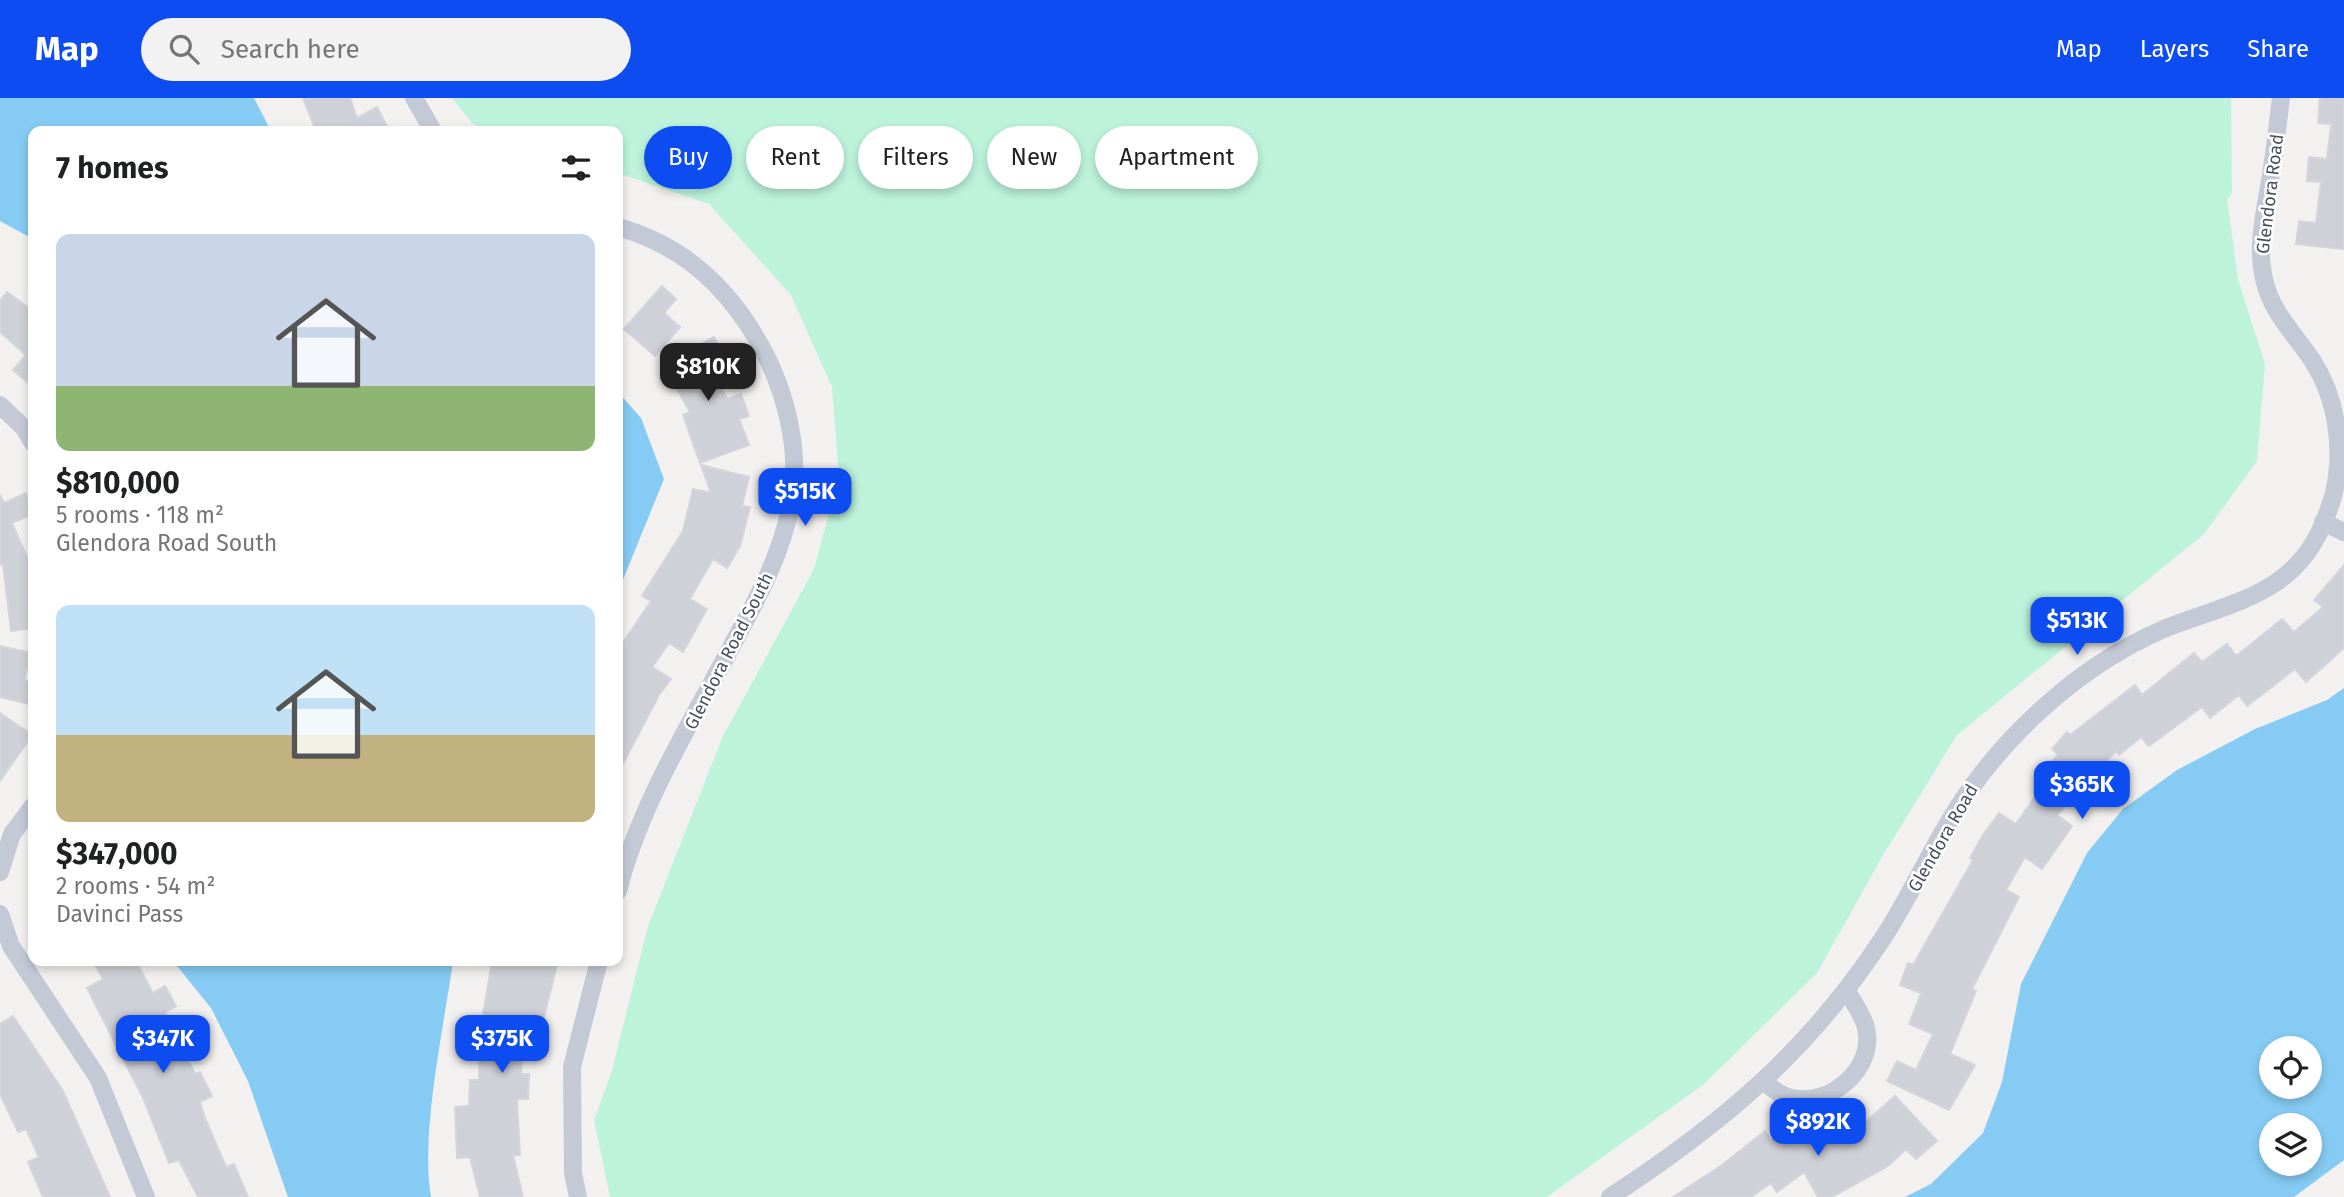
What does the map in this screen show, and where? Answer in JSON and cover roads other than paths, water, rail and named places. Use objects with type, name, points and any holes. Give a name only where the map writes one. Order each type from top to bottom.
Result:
[{"type":"street","points":[[414,98],[430,126]]},
{"type":"street","name":"Glendora Road","points":[[1610,1197],[1703,1132],[1764,1082],[1846,990],[1883,939],[1968,792],[1996,754],[2029,720],[2064,689],[2120,653],[2181,623],[2232,607],[2279,582],[2298,563],[2323,522],[2334,492],[2338,465],[2334,411],[2314,362],[2280,318],[2268,293],[2260,252],[2281,98]]},
{"type":"street","name":"Glendora Road South","points":[[623,228],[643,234],[686,258],[714,279],[739,309],[779,383],[794,468],[792,502],[768,577],[638,827],[623,875]]},
{"type":"street","points":[[0,405],[28,435]]},
{"type":"street","points":[[2323,522],[2344,532]]},
{"type":"street","points":[[0,872],[12,834],[28,813]]},
{"type":"street","points":[[0,914],[11,946],[98,1077],[146,1197]]},
{"type":"street","points":[[578,1197],[573,1173],[572,1067],[598,966]]},
{"type":"street","points":[[1764,1082],[1792,1098],[1807,1100],[1823,1097],[1849,1081],[1864,1057],[1867,1029],[1846,990]]},
{"type":"water","points":[[0,98],[254,98],[268,126],[28,126],[28,236],[0,221]]},
{"type":"water","points":[[623,398],[641,418],[664,479],[623,580]]},
{"type":"water","points":[[2344,688],[2344,1160],[2294,1197],[1905,1197],[1931,1184],[1983,1133],[2002,1082],[2021,984],[2087,853],[2123,809],[2177,770],[2255,729],[2327,700]]},
{"type":"water","points":[[177,966],[452,966],[431,1112],[428,1171],[431,1197],[288,1197],[248,1081],[211,1008]]}]
